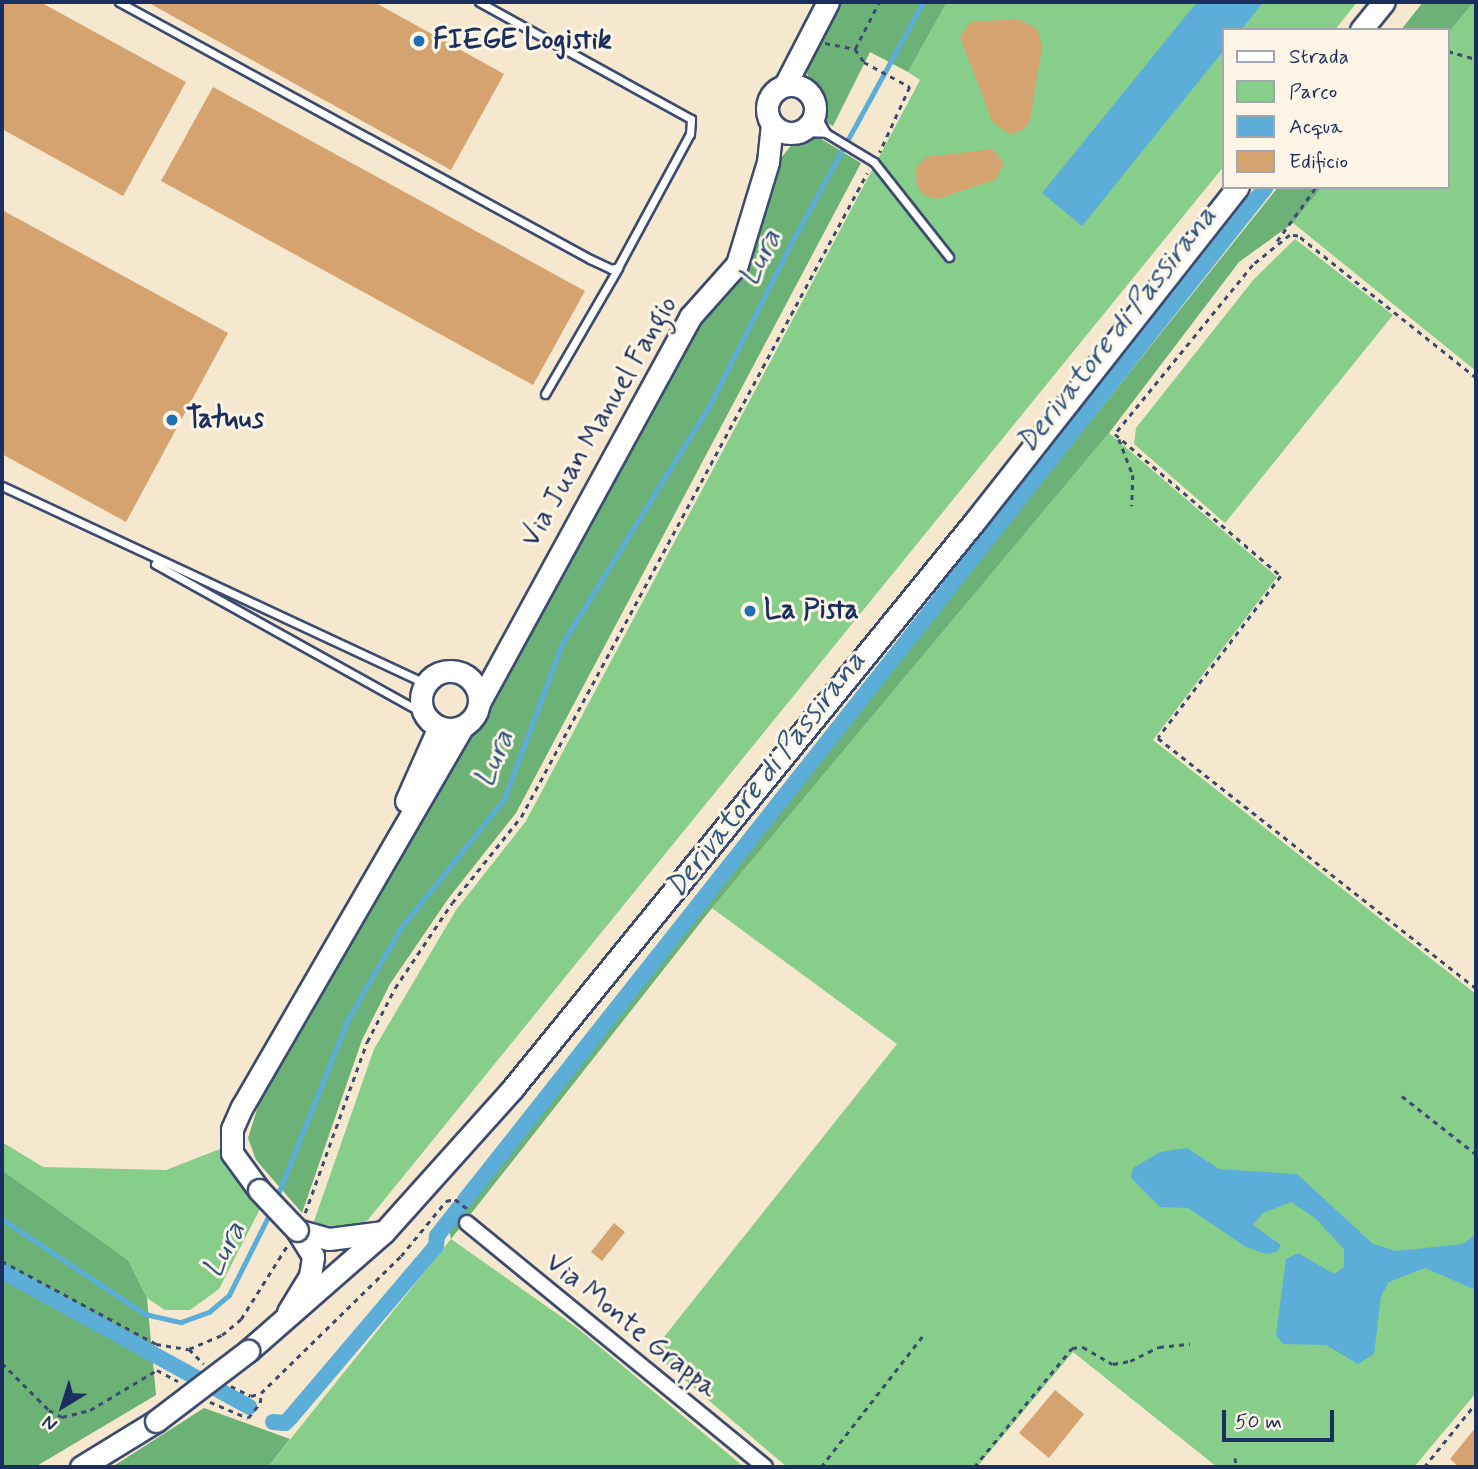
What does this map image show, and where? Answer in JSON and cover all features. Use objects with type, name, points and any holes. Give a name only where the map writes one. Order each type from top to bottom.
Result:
[{"type":"street","points":[[816,113],[795,87],[815,26],[828,2]]},
{"type":"street","points":[[1373,13],[1398,2]]},
{"type":"street","name":"Via Juan Manuel Fangio","points":[[274,1333],[310,1276],[313,1256],[298,1227],[258,1190],[232,1153],[232,1129],[462,727],[475,717],[494,674],[690,317],[737,264],[768,162],[772,125],[767,102],[795,87]]},
{"type":"street","name":"Via Juan Manuel Fangio","points":[[768,162],[816,113]]},
{"type":"street","points":[[772,125],[799,132]]},
{"type":"street","points":[[80,1467],[156,1421],[274,1333],[384,1232],[580,1009],[1236,189]]},
{"type":"street","points":[[426,684],[448,671],[472,680],[494,674]]},
{"type":"street","points":[[472,680],[480,701]]},
{"type":"street","name":"Via Juan Manuel Fangio","points":[[366,893],[432,721],[421,699],[426,684]]},
{"type":"street","points":[[432,721],[462,727]]},
{"type":"street","name":"Via Monte Grappa","points":[[467,1223],[765,1467]]},
{"type":"street","points":[[298,1227],[329,1239],[384,1232]]},
{"type":"lane","points":[[119,2],[578,252],[611,269],[618,267]]},
{"type":"lane","points":[[479,2],[691,119],[690,134],[545,394]]},
{"type":"lane","points":[[816,113],[826,133]]},
{"type":"lane","points":[[799,132],[826,133],[870,160],[948,257]]},
{"type":"lane","points":[[2,486],[108,538],[426,684]]},
{"type":"lane","points":[[108,538],[432,721]]},
{"type":"path","points":[[855,49],[879,2]]},
{"type":"path","points":[[1450,52],[1476,59]]},
{"type":"path","points":[[2,1261],[156,1344],[189,1349],[222,1335],[241,1319],[298,1227],[367,1042],[395,988],[453,903],[521,817],[838,219],[911,92],[907,84],[868,64]]},
{"type":"path","points":[[1115,434],[1275,243],[1315,189]]},
{"type":"path","points":[[1275,243],[1298,236],[1476,378]]},
{"type":"path","points":[[1115,434],[1133,475],[1132,506]]},
{"type":"path","points":[[1115,434],[1281,576],[1158,738],[1476,988]]},
{"type":"path","points":[[1402,1096],[1476,1154]]},
{"type":"path","points":[[222,1380],[251,1396],[261,1393],[401,1256],[446,1202],[458,1201],[466,1207]]},
{"type":"path","points":[[821,1467],[922,1338]]},
{"type":"path","points":[[974,1467],[1072,1348],[1083,1347],[1113,1364],[1129,1361],[1159,1346],[1190,1344]]},
{"type":"path","points":[[189,1349],[208,1367]]},
{"type":"path","points":[[2,1363],[62,1417],[90,1410],[157,1370],[185,1386]]},
{"type":"path","points":[[205,1399],[224,1412],[248,1418],[260,1403],[261,1393]]},
{"type":"path","points":[[1424,1467],[1476,1404]]},
{"type":"path","points":[[1235,1458],[1237,1467]]},
{"type":"green space","points":[[836,2],[947,2],[908,72],[870,52],[833,126],[821,120],[821,100],[807,74],[810,55]]},
{"type":"green space","name":"La Pista","points":[[947,2],[1357,2],[1337,28],[1222,28],[1222,168],[367,1221],[353,1228],[313,1224],[374,1049],[456,910],[526,821],[920,80],[908,72]]},
{"type":"green space","points":[[1423,2],[1474,2],[1450,31],[1450,28],[1403,28]]},
{"type":"green space","points":[[1476,2],[1476,371],[1293,223],[1320,189],[1450,189],[1450,31]]},
{"type":"green space","points":[[813,134],[861,163],[516,813],[448,899],[390,984],[362,1040],[302,1213],[256,1160],[248,1138],[264,1087],[311,1011],[380,875],[418,827],[420,815],[707,303],[775,165],[799,136]]},
{"type":"green space","points":[[1276,189],[1320,189],[1293,223],[1239,262],[1109,433],[712,908],[451,1239],[448,1224]]},
{"type":"green space","points":[[1295,239],[1393,315],[1225,523],[1134,444],[1136,428],[1254,279]]},
{"type":"green space","points":[[1109,433],[1277,577],[1153,740],[1476,994],[1476,1393],[1414,1467],[1217,1467],[1073,1352],[977,1467],[787,1467],[652,1352],[897,1044],[712,908]]},
{"type":"green space","points":[[2,1142],[43,1167],[166,1170],[220,1149],[261,1207],[219,1289],[190,1310],[165,1310],[147,1298],[128,1260],[2,1170]]},
{"type":"green space","points":[[2,1170],[128,1260],[147,1298],[156,1395],[35,1467],[2,1467]]},
{"type":"green space","points":[[451,1239],[576,1327],[744,1467],[268,1467]]},
{"type":"green space","points":[[204,1408],[290,1439],[268,1467],[112,1467]]},
{"type":"water","points":[[1197,2],[1262,4],[1243,28],[1222,28],[1222,52],[1082,226],[1042,193]]},
{"type":"water","points":[[1187,1148],[1219,1169],[1297,1174],[1373,1244],[1396,1251],[1463,1244],[1476,1234],[1476,1290],[1425,1268],[1389,1282],[1381,1296],[1374,1354],[1358,1364],[1326,1345],[1283,1344],[1276,1335],[1286,1259],[1298,1253],[1334,1274],[1344,1267],[1344,1249],[1315,1218],[1291,1202],[1263,1213],[1253,1225],[1281,1245],[1277,1252],[1266,1254],[1246,1247],[1188,1208],[1160,1207],[1131,1178],[1133,1168],[1160,1152]]},
{"type":"building","points":[[2,2],[40,2],[186,82],[123,196],[2,129]]},
{"type":"building","points":[[147,2],[374,2],[504,74],[451,170]]},
{"type":"building","points":[[1019,19],[1037,29],[1042,46],[1030,121],[1023,130],[1010,134],[993,123],[960,37],[971,22]]},
{"type":"building","points":[[213,87],[585,291],[533,385],[161,181]]},
{"type":"building","points":[[993,149],[1004,164],[995,180],[937,199],[924,195],[917,186],[916,168],[926,157]]},
{"type":"building","points":[[2,210],[228,333],[126,522],[2,454]]},
{"type":"building","points":[[614,1223],[625,1232],[602,1261],[591,1252]]},
{"type":"building","points":[[1055,1390],[1084,1414],[1049,1458],[1019,1433]]},
{"type":"building","points":[[1476,1427],[1476,1467],[1459,1467],[1450,1459]]},
{"type":"waterway","name":"Lura","points":[[276,1199],[348,1019],[400,929],[504,799],[562,644],[710,404],[794,238],[923,2]]},
{"type":"waterway","name":"Derivatore di Passirana","points":[[465,1200],[1264,189]]},
{"type":"waterway","name":"Derivatore di Passirana","points":[[273,1422],[285,1423],[291,1417],[436,1246],[437,1236],[459,1208]]},
{"type":"waterway","name":"Lura","points":[[2,1219],[145,1314],[181,1322],[209,1312],[229,1295],[271,1211]]},
{"type":"waterway","name":"Derivatore di Passirana","points":[[2,1271],[249,1407]]},
{"type":"place","name":"FIEGE Logistik","points":[[419,41]]},
{"type":"place","name":"Tatuus","points":[[172,420]]},
{"type":"place","name":"La Pista","points":[[750,611]]}]
